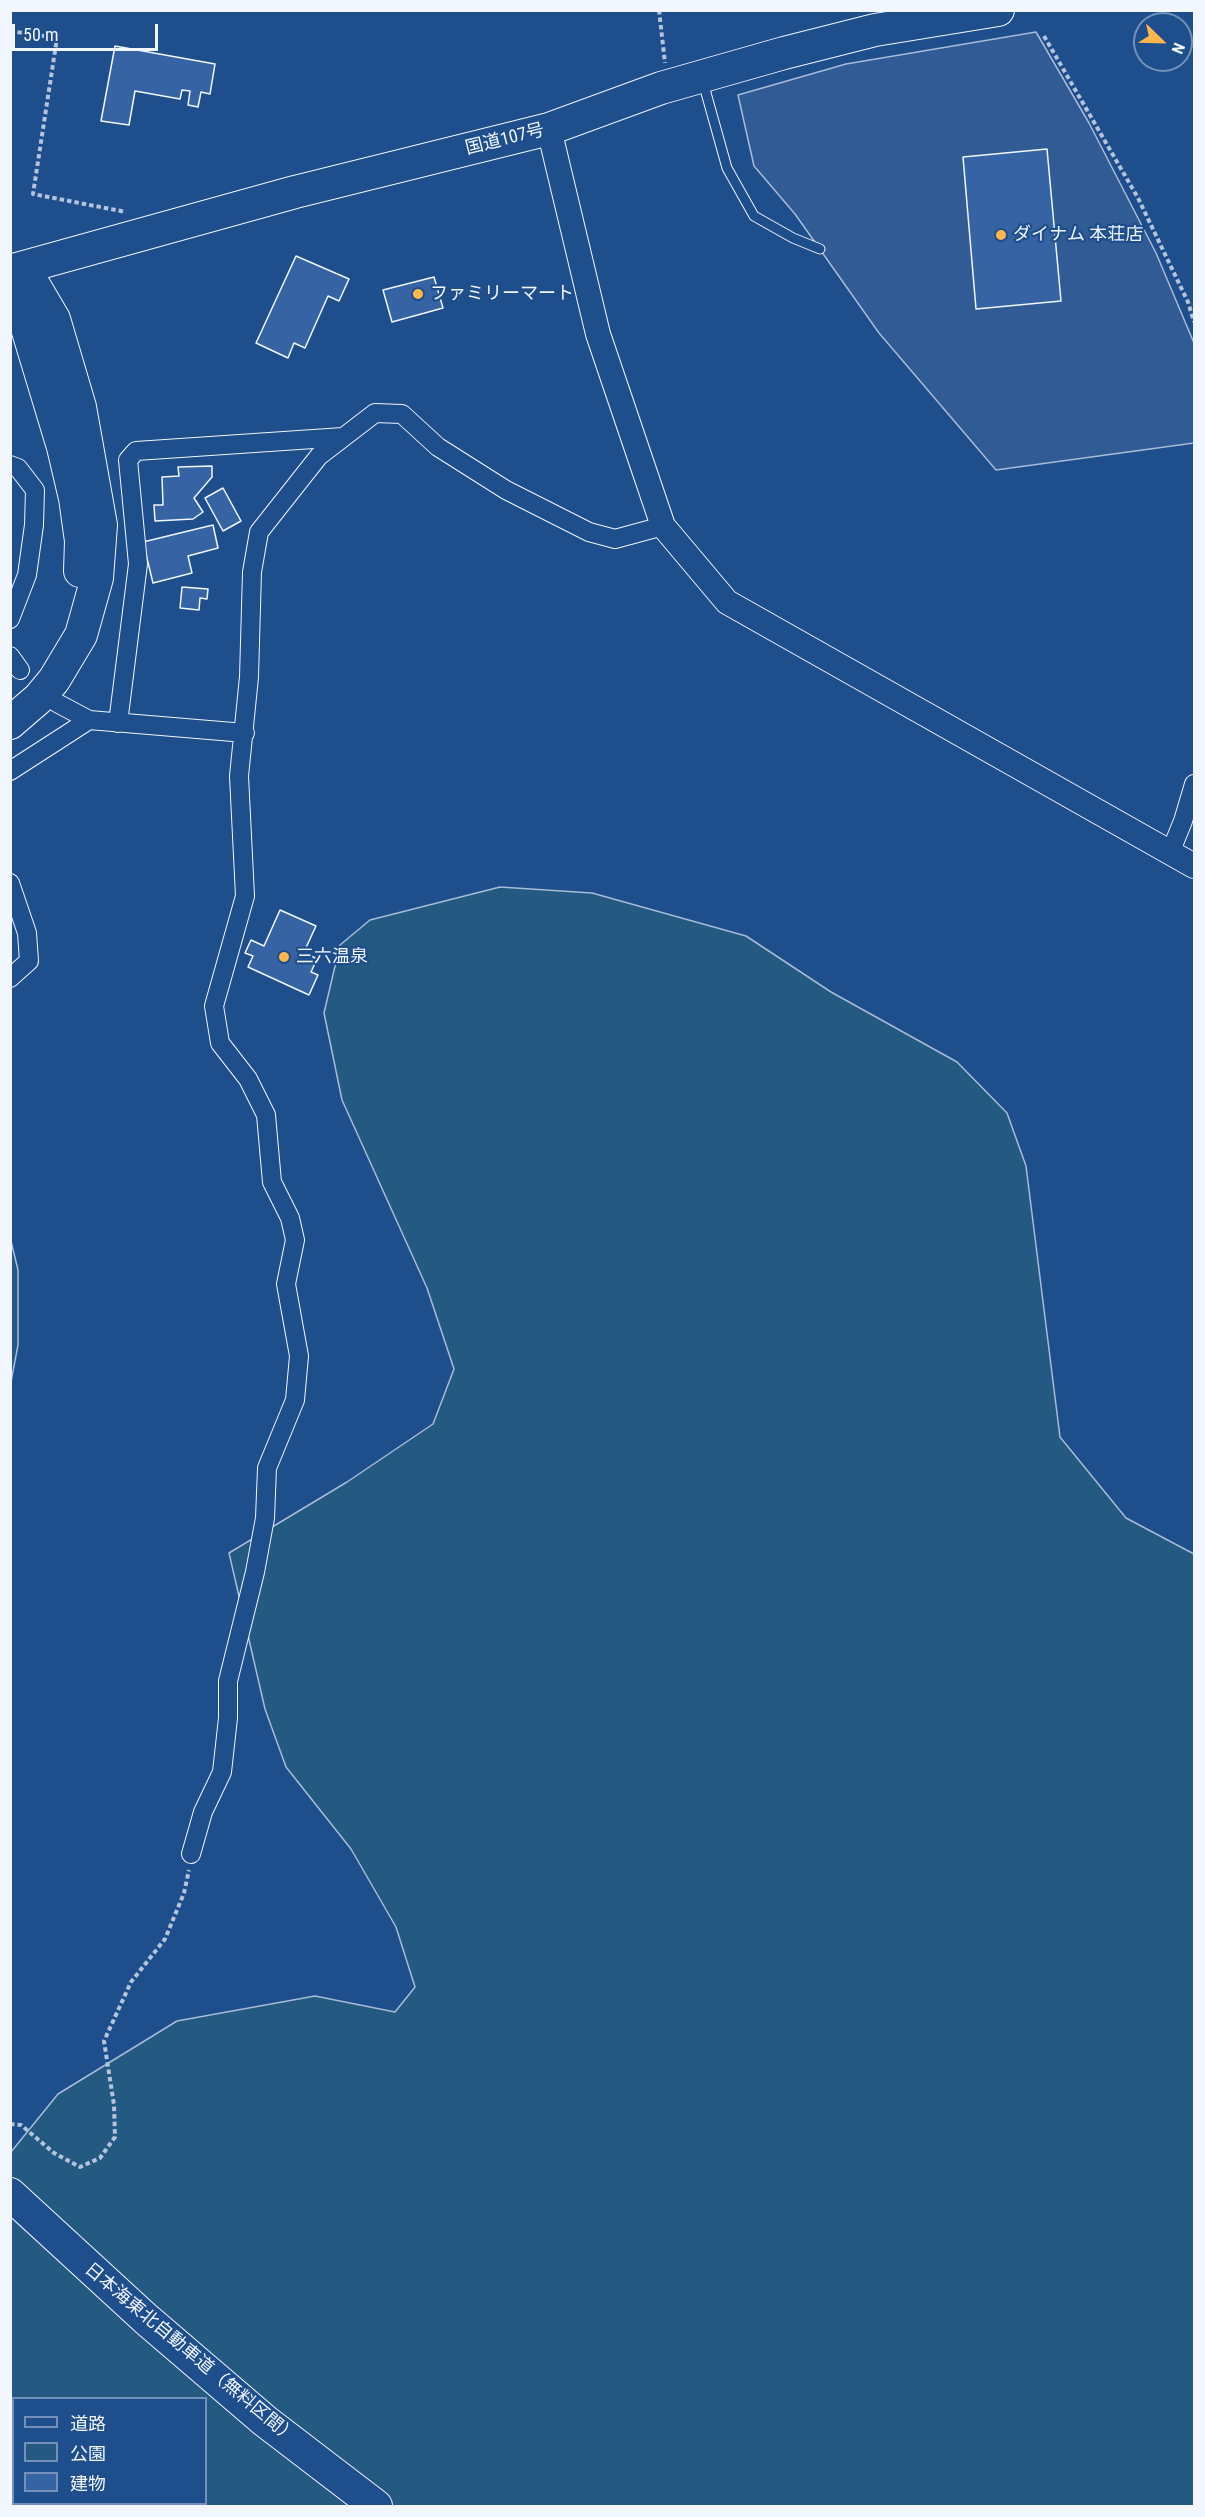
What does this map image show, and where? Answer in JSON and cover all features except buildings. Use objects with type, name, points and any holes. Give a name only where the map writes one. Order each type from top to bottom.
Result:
[{"type":"highway","name":"国道107号","points":[[17,269],[295,192],[549,129],[661,88],[784,52],[875,30],[998,10]]},
{"type":"highway","points":[[10,701],[42,669],[64,632],[80,579],[81,541],[75,498],[63,447],[21,308],[17,269]]},
{"type":"highway","points":[[10,723],[39,698],[54,680],[81,635],[97,578],[101,525],[80,407],[54,319],[17,269]]},
{"type":"highway","name":"日本海東北自動車道（無料区間）","points":[[10,2194],[146,2319],[265,2421],[376,2506]]},
{"type":"highway","name":"日本海東北自動車道（無料区間）","points":[[10,2210],[137,2329],[258,2429],[357,2506]]},
{"type":"street","points":[[549,129],[598,334],[663,526],[727,602],[1194,866]]},
{"type":"street","points":[[191,1854],[203,1812],[222,1772],[227,1727],[228,1682],[265,1518],[267,1468],[295,1400],[299,1356],[286,1284],[295,1240],[290,1218],[272,1182],[266,1115],[248,1079],[220,1043],[214,1006],[245,896],[239,776],[245,733],[252,572],[259,532],[319,456],[375,413],[402,414],[438,447],[467,466],[506,490],[589,532],[615,539],[663,526]]},
{"type":"street","points":[[118,723],[138,564],[128,460],[136,451],[344,436]]},
{"type":"street","points":[[10,465],[18,468],[35,490],[34,525],[27,575],[10,619]]},
{"type":"street","points":[[57,703],[89,720],[245,733]]},
{"type":"street","points":[[10,771],[89,720]]},
{"type":"street","points":[[1170,853],[1194,784]]},
{"type":"street","points":[[10,883],[27,933],[29,961],[10,978]]},
{"type":"lane","points":[[702,77],[727,168],[754,216],[820,249]]},
{"type":"path","points":[[659,10],[665,58],[661,88]]},
{"type":"path","points":[[10,31],[57,38],[33,194],[137,214]]},
{"type":"path","points":[[1044,36],[1138,198],[1188,303],[1194,322]]},
{"type":"path","points":[[10,2124],[21,2125],[54,2153],[80,2167],[100,2158],[115,2137],[114,2105],[104,2041],[131,1982],[165,1939],[184,1893],[191,1854]]},
{"type":"green space","points":[[500,887],[592,893],[746,936],[831,992],[957,1062],[1007,1113],[1026,1166],[1060,1437],[1126,1518],[1194,1554],[1194,2506],[11,2506],[11,2152],[58,2094],[177,2021],[315,1996],[395,2012],[415,1987],[396,1927],[351,1849],[286,1767],[265,1709],[229,1553],[347,1482],[433,1424],[454,1369],[427,1288],[342,1100],[324,1013],[340,945],[370,920]]},
{"type":"green space","points":[[11,1241],[18,1270],[18,1345],[11,1382]]},
{"type":"shaded area","points":[[1036,32],[1089,123],[1156,253],[1194,343],[1194,443],[996,470],[879,333],[795,214],[754,166],[738,95],[846,64]]},
{"type":"place","name":"ダイナム 本荘店","points":[[1001,235]]},
{"type":"place","name":"ファミリーマート","points":[[418,294]]},
{"type":"place","name":"三六温泉","points":[[284,957]]}]
